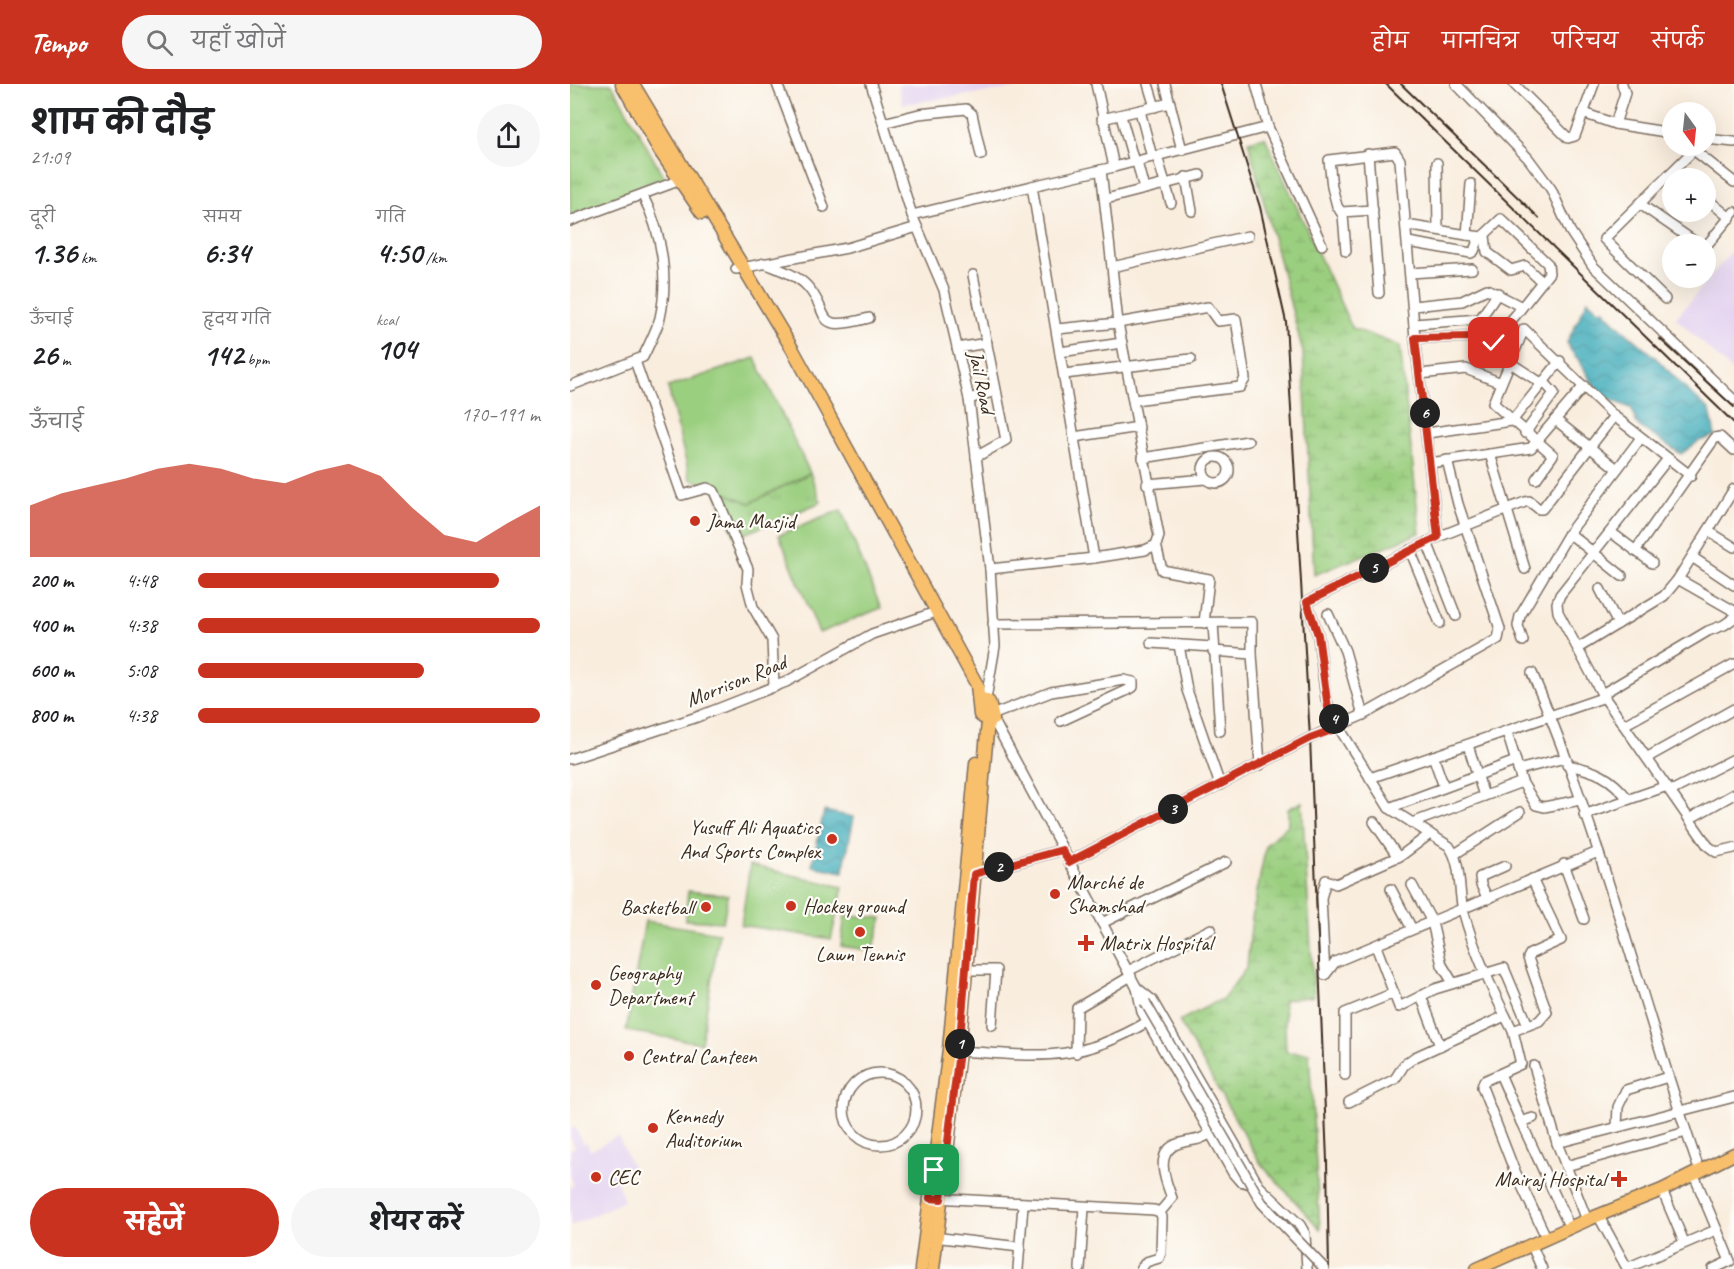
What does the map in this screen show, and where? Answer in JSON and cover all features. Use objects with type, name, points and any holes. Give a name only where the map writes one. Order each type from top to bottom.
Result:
[{"type":"main road","points":[[622,84],[685,179],[739,268],[932,613],[977,685],[989,718],[959,1051],[935,1198],[924,1234],[921,1269]]},
{"type":"main road","points":[[633,84],[685,179]]},
{"type":"main road","points":[[933,1269],[937,1238],[935,1198],[965,862],[989,718]]},
{"type":"main road","points":[[1477,1269],[1662,1190],[1734,1154]]},
{"type":"street","points":[[777,84],[824,207]]},
{"type":"street","name":"Jail Road","points":[[871,84],[912,215],[944,290],[969,399],[990,569],[995,645],[982,700]]},
{"type":"street","points":[[1148,84],[1155,107]]},
{"type":"street","points":[[1165,84],[1182,150]]},
{"type":"street","points":[[1256,84],[1268,127],[1322,245]]},
{"type":"street","points":[[1456,84],[1528,158],[1551,189],[1570,231],[1593,266],[1734,400]]},
{"type":"street","points":[[1514,84],[1568,138],[1575,136],[1594,84]]},
{"type":"street","points":[[1615,124],[1625,93],[1622,84]]},
{"type":"street","points":[[1099,85],[1102,119],[1114,167]]},
{"type":"street","points":[[1102,119],[1170,103]]},
{"type":"street","points":[[883,123],[920,114],[966,109],[972,114],[981,155]]},
{"type":"street","points":[[1140,111],[1171,203]]},
{"type":"street","points":[[1583,113],[1615,124],[1662,131]]},
{"type":"street","points":[[1121,116],[1144,189]]},
{"type":"street","points":[[912,215],[1136,162],[1268,127]]},
{"type":"street","points":[[1127,139],[1146,134]]},
{"type":"street","points":[[1716,140],[1734,142]]},
{"type":"street","points":[[1347,251],[1341,212],[1332,187],[1329,160],[1388,152],[1399,155],[1415,338],[1438,537]]},
{"type":"street","points":[[1368,154],[1379,293]]},
{"type":"street","points":[[1677,168],[1688,156]]},
{"type":"street","points":[[1705,156],[1734,182]]},
{"type":"street","points":[[1437,163],[1438,229]]},
{"type":"street","points":[[1101,170],[1118,323],[1139,427],[1147,484],[1159,536],[1156,545],[1162,570],[1209,579],[1209,623],[1220,731]]},
{"type":"street","points":[[1106,199],[1200,175]]},
{"type":"street","points":[[1186,177],[1192,211]]},
{"type":"street","points":[[570,221],[685,179]]},
{"type":"street","points":[[1662,183],[1604,239],[1665,299]]},
{"type":"street","points":[[1467,235],[1471,184]]},
{"type":"street","points":[[1032,186],[1094,558]]},
{"type":"street","points":[[570,386],[643,357],[659,319],[665,271],[651,211],[643,196]]},
{"type":"street","points":[[1640,204],[1684,234]]},
{"type":"street","points":[[1716,205],[1732,215],[1716,234]]},
{"type":"street","points":[[1341,212],[1373,210]]},
{"type":"street","points":[[1408,242],[1471,253],[1482,237],[1502,219],[1548,264],[1549,273],[1509,325],[1499,332],[1494,343]]},
{"type":"street","points":[[1406,225],[1482,237]]},
{"type":"street","points":[[739,268],[848,249],[917,227]]},
{"type":"street","points":[[1112,267],[1248,236]]},
{"type":"street","points":[[1482,237],[1487,252],[1511,270],[1525,266],[1542,282]]},
{"type":"street","points":[[764,263],[803,282],[829,322],[844,323],[869,318]]},
{"type":"street","points":[[1410,273],[1472,269]]},
{"type":"street","points":[[973,275],[1006,440],[976,457]]},
{"type":"street","points":[[1413,306],[1462,301],[1488,290],[1522,307]]},
{"type":"street","points":[[1414,324],[1480,319],[1498,293]]},
{"type":"street","points":[[1057,329],[1118,323],[1208,307],[1218,321],[1236,319],[1245,379],[1240,387],[1134,400]]},
{"type":"street","points":[[1536,479],[1553,457],[1493,403],[1524,329],[1640,439],[1691,476]]},
{"type":"street","points":[[1415,338],[1473,337],[1514,350]]},
{"type":"street","points":[[957,348],[987,343]]},
{"type":"street","points":[[1060,352],[1122,343]]},
{"type":"street","points":[[1064,374],[1191,359]]},
{"type":"street","points":[[635,361],[682,495],[707,488],[714,491],[748,569],[747,584],[753,607],[772,640],[774,687]]},
{"type":"street","points":[[1427,433],[1512,421],[1560,361]]},
{"type":"street","points":[[1509,362],[1542,382],[1554,393],[1525,433]]},
{"type":"street","points":[[1420,374],[1466,369],[1501,383]]},
{"type":"street","points":[[1430,463],[1524,451],[1537,444],[1584,386]]},
{"type":"street","points":[[969,399],[996,391]]},
{"type":"street","points":[[1547,1239],[1485,1096],[1484,1082],[1521,1064],[1513,1031],[1484,972],[1463,909],[1455,854],[1449,846],[1389,808],[1328,708],[1318,635],[1307,602],[1427,542],[1505,509],[1529,501],[1542,509],[1614,416]]},
{"type":"street","points":[[1557,421],[1617,469]]},
{"type":"street","points":[[1074,437],[1139,427]]},
{"type":"street","points":[[1635,550],[1718,437],[1734,450]]},
{"type":"street","points":[[1523,641],[1518,626],[1520,616],[1569,533],[1640,439]]},
{"type":"street","points":[[1143,458],[1248,441]]},
{"type":"street","points":[[1490,454],[1525,569]]},
{"type":"street","points":[[1069,862],[1310,738],[1340,727],[1498,639],[1500,629],[1465,525],[1447,460]]},
{"type":"street","points":[[1667,460],[1612,533],[1560,595],[1557,603],[1558,612],[1604,696],[1711,850],[1721,852],[1734,848]]},
{"type":"street","points":[[1147,484],[1206,479]]},
{"type":"street","points":[[1578,648],[1664,596],[1678,579],[1734,491]]},
{"type":"street","points":[[1725,505],[1734,511]]},
{"type":"street","points":[[1708,531],[1734,547]]},
{"type":"street","points":[[1569,533],[1622,576]]},
{"type":"street","points":[[1612,533],[1652,563]]},
{"type":"street","points":[[1427,542],[1456,616]]},
{"type":"street","points":[[990,569],[1094,558],[1145,550],[1156,545]]},
{"type":"street","points":[[1410,550],[1440,623]]},
{"type":"street","points":[[1692,557],[1734,585]]},
{"type":"street","points":[[1678,579],[1734,610]]},
{"type":"street","points":[[1600,589],[1618,624]]},
{"type":"street","name":"Morrison Road","points":[[570,759],[686,721],[774,687],[872,634],[932,613]]},
{"type":"street","points":[[1328,614],[1345,651],[1363,715]]},
{"type":"street","points":[[1370,778],[1507,732],[1604,696],[1708,631],[1734,618]]},
{"type":"street","points":[[993,624],[1252,622],[1260,765]]},
{"type":"street","points":[[1151,644],[1252,654]]},
{"type":"street","points":[[1179,645],[1187,690],[1220,785]]},
{"type":"street","points":[[1624,725],[1734,664]]},
{"type":"street","points":[[1532,673],[1551,716],[1598,852],[1697,1173],[1716,1230],[1732,1265],[1713,1269]]},
{"type":"street","points":[[1060,721],[1130,689],[1133,687],[1133,682],[1124,680],[1052,692],[989,718],[1129,974],[1262,1203],[1325,1269]]},
{"type":"street","points":[[1648,757],[1734,709]]},
{"type":"street","points":[[1507,732],[1522,782],[1536,805],[1544,807],[1580,800]]},
{"type":"street","points":[[1468,745],[1479,774],[1484,796]]},
{"type":"street","points":[[1433,756],[1444,787]]},
{"type":"street","points":[[1584,815],[1669,789],[1734,759]]},
{"type":"street","points":[[1389,808],[1479,774],[1517,766],[1566,761],[1609,778],[1628,800]]},
{"type":"street","points":[[1412,823],[1522,782]]},
{"type":"street","points":[[1689,819],[1734,794]]},
{"type":"street","points":[[1455,854],[1520,812]]},
{"type":"street","points":[[1374,822],[1398,857]]},
{"type":"street","points":[[1430,834],[1398,857],[1336,884],[1326,880],[1321,898],[1324,975],[1335,962],[1488,899],[1564,864],[1598,852]]},
{"type":"street","points":[[974,874],[1062,850]]},
{"type":"street","points":[[1102,923],[1226,862]]},
{"type":"street","points":[[1564,864],[1584,920]]},
{"type":"street","points":[[1488,899],[1479,880],[1480,877],[1505,866]]},
{"type":"street","points":[[1513,1031],[1539,1021],[1546,1012],[1528,958],[1530,954],[1561,940],[1532,879]]},
{"type":"street","points":[[1412,885],[1432,922],[1442,965],[1453,983]]},
{"type":"street","points":[[1391,889],[1412,929]]},
{"type":"street","points":[[1076,1053],[1077,1008],[1129,974],[1211,929]]},
{"type":"street","points":[[1376,946],[1399,1007],[1453,983],[1484,972],[1504,968],[1507,970],[1528,1025]]},
{"type":"street","points":[[966,970],[996,970],[992,1025]]},
{"type":"street","points":[[1137,988],[1142,1012],[1147,1022],[1233,1173],[1240,1181],[1259,1186]]},
{"type":"street","points":[[1137,988],[1152,1000],[1259,1186],[1300,1225],[1305,1234],[1307,1269]]},
{"type":"street","points":[[1345,1075],[1345,1013],[1394,993]]},
{"type":"street","points":[[1421,996],[1440,1046]]},
{"type":"street","points":[[1349,1102],[1395,1079],[1404,1065],[1414,1057],[1505,1016]]},
{"type":"street","points":[[959,1051],[1034,1056],[1076,1053],[1118,1038],[1147,1022]]},
{"type":"street","points":[[1534,1066],[1566,1166],[1620,1267],[1643,1266],[1684,1242],[1716,1230]]},
{"type":"street","points":[[884,1072],[898,1077],[909,1087],[915,1100],[915,1114],[910,1127],[901,1138],[888,1144],[874,1145],[860,1140],[849,1130],[843,1118],[844,1104],[853,1085],[857,1079],[870,1073],[884,1072]]},
{"type":"street","points":[[1500,1074],[1570,1228]]},
{"type":"street","points":[[1617,1126],[1618,1107],[1626,1090],[1668,1077]]},
{"type":"street","points":[[1557,1143],[1679,1109],[1734,1097]]},
{"type":"street","points":[[1521,1122],[1533,1118]]},
{"type":"street","points":[[1566,1166],[1686,1132]]},
{"type":"street","points":[[1160,1212],[1172,1198],[1163,1172],[1164,1158],[1170,1147],[1182,1142],[1198,1141],[1210,1133]]},
{"type":"street","points":[[1662,1190],[1684,1242]]},
{"type":"street","points":[[935,1198],[1023,1205],[1138,1208],[1160,1212]]},
{"type":"street","points":[[1018,1269],[1023,1205]]},
{"type":"street","points":[[1080,1269],[1084,1208]]},
{"type":"street","points":[[1141,1269],[1146,1262],[1159,1258],[1161,1253],[1162,1217],[1160,1212]]},
{"type":"street","points":[[924,1234],[937,1238],[1020,1247]]},
{"type":"street","points":[[1532,1246],[1542,1269]]},
{"type":"shaded area","points":[[898,84],[1046,84],[903,104]]},
{"type":"shaded area","points":[[1734,248],[1734,373],[1676,318],[1701,288],[1716,288],[1716,270]]},
{"type":"shaded area","name":"CEC","points":[[575,1127],[583,1144],[587,1143],[590,1151],[618,1136],[634,1171],[616,1180],[624,1201],[570,1226],[570,1188],[574,1185],[570,1175],[570,1150],[575,1147],[570,1137],[570,1129]]},
{"type":"green space","points":[[570,84],[612,84],[668,185],[570,216]]},
{"type":"green space","points":[[1265,137],[1352,328],[1400,346],[1420,533],[1314,575],[1303,352],[1248,141]]},
{"type":"green space","points":[[755,358],[810,473],[750,503],[690,479],[668,387]]},
{"type":"green space","points":[[810,473],[821,502],[735,538],[715,489],[750,503]]},
{"type":"green space","points":[[841,510],[881,608],[819,633],[779,535]]},
{"type":"green space","points":[[1302,802],[1314,996],[1284,1000],[1286,1052],[1309,1053],[1320,1229],[1261,1164],[1179,1021],[1224,998],[1247,967],[1252,918],[1266,845],[1288,825],[1288,809]]},
{"type":"green space","name":"Hockey ground","points":[[750,865],[843,887],[831,939],[741,925]]},
{"type":"green space","name":"Basketball","points":[[688,891],[728,895],[723,922],[685,920]]},
{"type":"green space","name":"Lawn Tennis","points":[[845,915],[882,918],[873,951],[841,946]]},
{"type":"green space","points":[[645,921],[719,933],[701,1043],[626,1031]]},
{"type":"water","points":[[1588,300],[1599,310],[1603,309],[1710,410],[1715,436],[1699,441],[1681,454],[1637,425],[1632,409],[1607,397],[1597,389],[1567,342]]},
{"type":"water","points":[[824,811],[854,817],[843,872],[812,866]]},
{"type":"railway","points":[[1221,84],[1260,207],[1286,322],[1310,738],[1327,1161],[1329,1269]]},
{"type":"railway","points":[[1386,84],[1734,423]]},
{"type":"railway","points":[[1401,84],[1539,218]]},
{"type":"railway","points":[[1660,339],[1734,407]]},
{"type":"place","name":"Jama Masjid","points":[[695,521]]},
{"type":"place","name":"Yusuff Ali Aquatics And Sports Complex","points":[[832,839]]},
{"type":"place","name":"Marché de Shamshad","points":[[1055,894]]},
{"type":"place","name":"Hockey ground","points":[[791,906]]},
{"type":"place","name":"Basketball","points":[[706,907]]},
{"type":"place","name":"Lawn Tennis","points":[[860,932]]},
{"type":"place","name":"Matrix Hospital","points":[[1086,943]]},
{"type":"place","name":"Geography Department","points":[[596,985]]},
{"type":"place","name":"Central Canteen","points":[[629,1056]]},
{"type":"place","name":"Kennedy Auditorium","points":[[653,1128]]},
{"type":"place","name":"CEC","points":[[596,1177]]},
{"type":"place","name":"Mairaj Hospital","points":[[1619,1179]]},
{"type":"route","points":[[934,1170],[930,1198],[941,1199],[959,1051],[974,874],[1062,850],[1069,862],[1310,738],[1340,727],[1328,708],[1322,655],[1307,602],[1438,537],[1415,338],[1473,337],[1494,343]]}]
